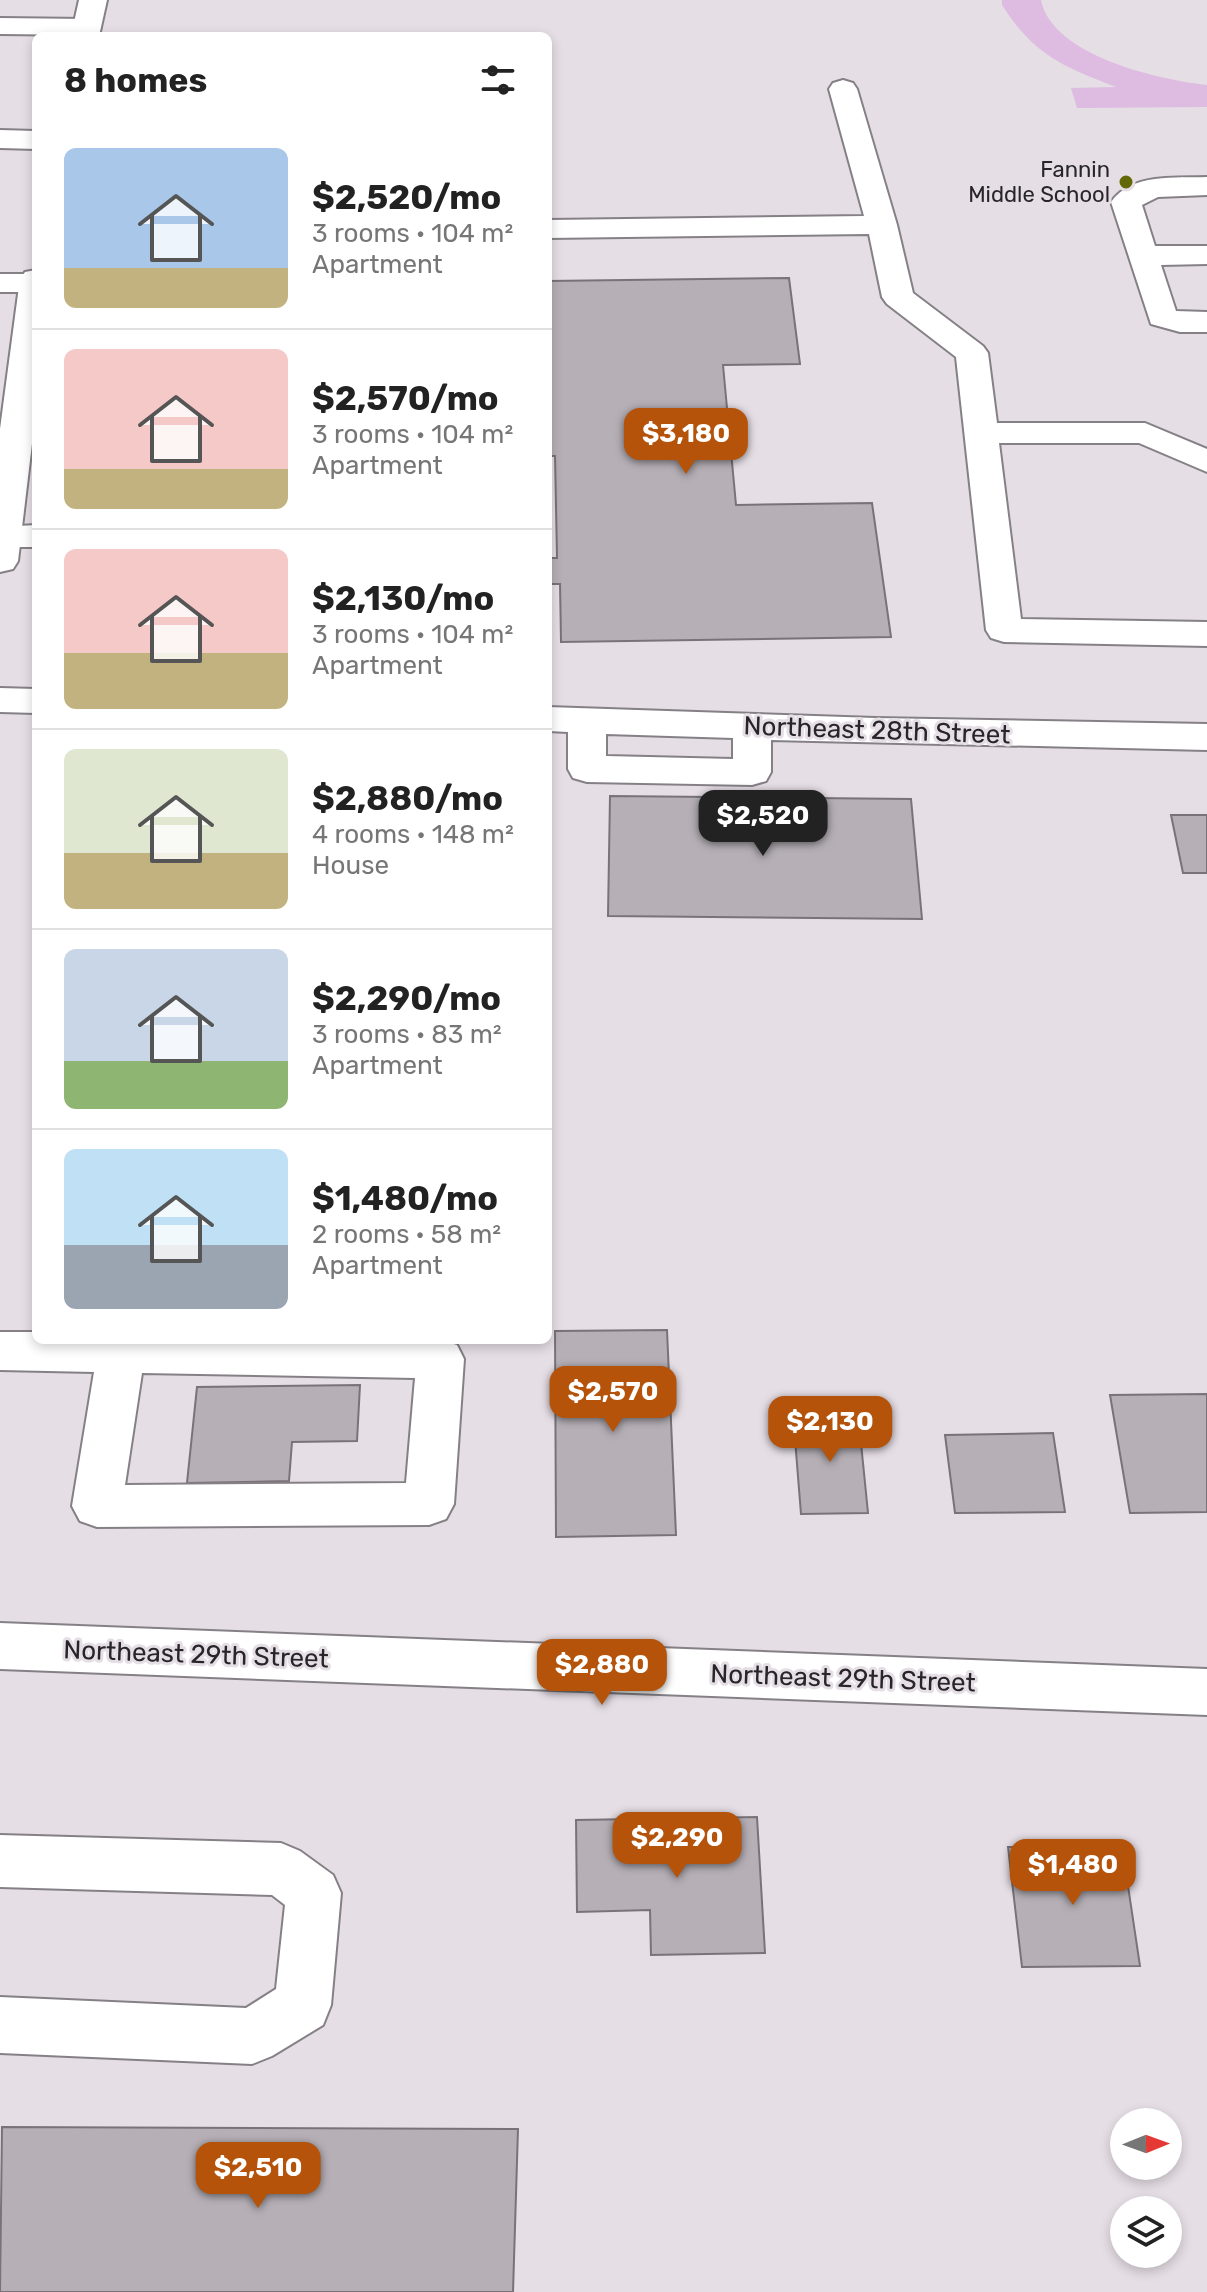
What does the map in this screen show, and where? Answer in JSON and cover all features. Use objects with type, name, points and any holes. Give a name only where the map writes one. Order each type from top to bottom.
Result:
[{"type":"street","points":[[0,26],[86,32],[93,0]]},
{"type":"street","points":[[843,89],[882,225],[898,297],[972,353],[1004,630],[1207,634]]},
{"type":"street","points":[[0,139],[32,140]]},
{"type":"street","points":[[1207,186],[1152,188],[1126,202],[1162,317],[1180,322],[1207,322]]},
{"type":"street","points":[[552,229],[882,225]]},
{"type":"street","points":[[1142,256],[1207,255]]},
{"type":"street","points":[[0,283],[32,282]]},
{"type":"street","points":[[13,545],[16,428],[32,311]]},
{"type":"street","points":[[982,433],[1145,433],[1207,462]]},
{"type":"street","points":[[0,700],[32,701]]},
{"type":"street","name":"Northeast 28th Street","points":[[552,719],[587,720],[587,769],[752,772],[752,727],[1207,737]]},
{"type":"street","points":[[0,1351],[121,1353],[440,1359],[429,1504],[97,1506],[121,1353]]},
{"type":"street","name":"Northeast 29th Street","points":[[0,1646],[1207,1692]]},
{"type":"street","points":[[0,1861],[281,1869],[314,1893],[303,2005],[252,2036],[0,2025]]},
{"type":"shaded area","points":[[1002,0],[1041,0],[1049,20],[1065,36],[1110,62],[1137,71],[1207,85],[1207,107],[1077,108],[1071,88],[1116,87],[1051,57],[1026,36],[1002,5]]},
{"type":"building","points":[[789,278],[800,364],[723,365],[736,505],[872,503],[891,637],[561,642],[560,584],[552,584],[552,558],[557,558],[555,456],[552,456],[552,281]]},
{"type":"building","points":[[610,796],[911,799],[922,919],[608,916]]},
{"type":"building","points":[[1171,815],[1207,815],[1207,873],[1183,873]]},
{"type":"building","points":[[667,1330],[676,1535],[556,1537],[555,1331]]},
{"type":"building","points":[[360,1385],[357,1441],[292,1442],[289,1481],[187,1483],[197,1387]]},
{"type":"building","points":[[1207,1394],[1207,1512],[1130,1513],[1110,1395]]},
{"type":"building","points":[[858,1413],[868,1513],[801,1514],[793,1414]]},
{"type":"building","points":[[1053,1433],[1065,1512],[955,1513],[945,1435]]},
{"type":"building","points":[[757,1817],[765,1953],[651,1955],[650,1910],[577,1912],[576,1820]]},
{"type":"building","points":[[1122,1846],[1140,1966],[1022,1967],[1008,1847]]},
{"type":"building","points":[[2,2127],[518,2129],[513,2292],[0,2292]]},
{"type":"place","name":"Fannin Middle School","points":[[1126,182]]}]
